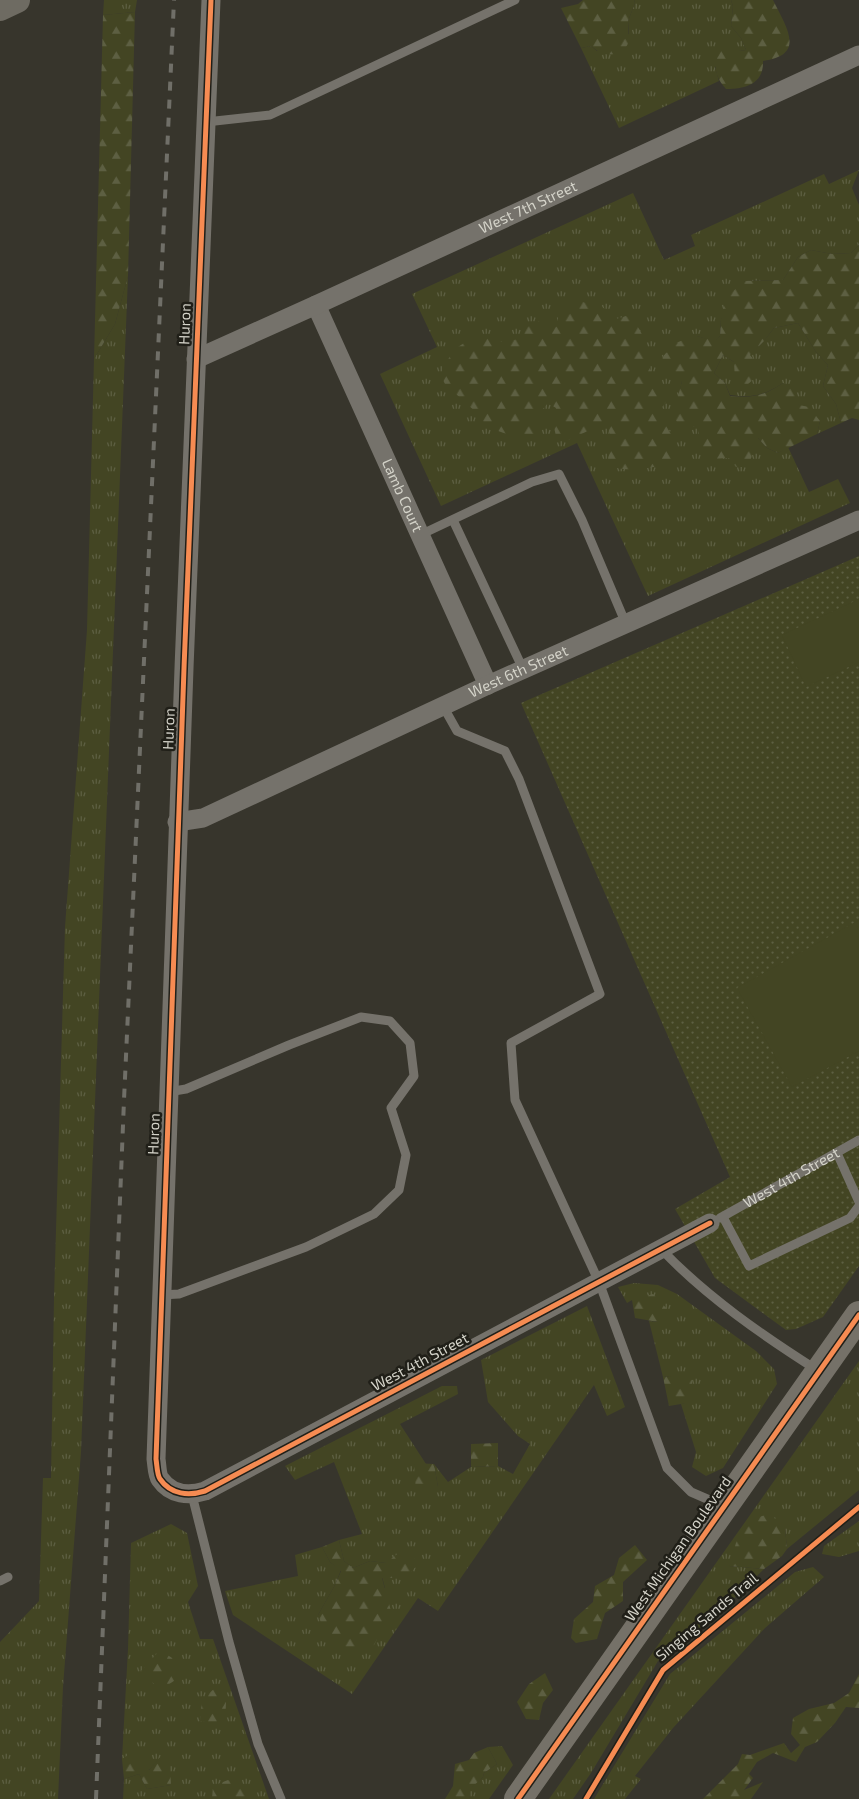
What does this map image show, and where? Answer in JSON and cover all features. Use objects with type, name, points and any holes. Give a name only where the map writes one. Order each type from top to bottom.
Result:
[{"type":"main road","name":"West Michigan Boulevard","points":[[518,1799],[859,1315]]},
{"type":"street","points":[[0,8],[17,0]]},
{"type":"street","name":"Huron","points":[[192,1495],[180,1494],[169,1488],[159,1478],[156,1459],[177,822],[211,0]]},
{"type":"street","name":"West 7th Street","points":[[196,359],[316,306],[859,55]]},
{"type":"street","name":"Lamb Court","points":[[316,306],[488,685]]},
{"type":"street","name":"West 6th Street","points":[[177,822],[204,818],[523,669],[859,520]]},
{"type":"street","name":"West 4th Street","points":[[192,1495],[205,1491],[717,1220]]},
{"type":"lane","points":[[206,122],[270,115],[515,0]]},
{"type":"lane","points":[[420,535],[532,482],[559,474],[582,520],[626,624]]},
{"type":"lane","points":[[453,520],[523,669]]},
{"type":"lane","points":[[443,706],[457,731],[505,751],[519,779],[600,994],[511,1043],[515,1100],[599,1282],[667,1468],[691,1492],[724,1506]]},
{"type":"lane","points":[[161,1295],[179,1294],[306,1248],[374,1214],[399,1190],[406,1155],[391,1108],[414,1076],[410,1044],[390,1021],[361,1018],[289,1045],[186,1089],[168,1092]]},
{"type":"lane","name":"West 4th Street","points":[[717,1220],[859,1140]]},
{"type":"lane","points":[[837,1153],[859,1202]]},
{"type":"lane","points":[[717,1220],[749,1266],[850,1218],[859,1206]]},
{"type":"lane","points":[[662,1250],[686,1275],[776,1344],[819,1371]]},
{"type":"lane","points":[[192,1495],[229,1642],[258,1744],[281,1799]]},
{"type":"green space","points":[[104,0],[137,0],[135,12],[103,15]]},
{"type":"green space","points":[[583,0],[634,0],[635,3],[628,21],[629,42],[623,52],[606,54],[599,52],[591,46],[581,48],[561,8],[578,4]]},
{"type":"green space","points":[[634,0],[731,0],[733,6],[731,26],[741,38],[746,50],[739,51],[715,67],[719,81],[619,128],[581,48],[591,46],[597,51],[629,34],[628,21],[635,3]]},
{"type":"green space","points":[[731,0],[773,0],[787,30],[789,46],[785,53],[777,58],[763,61],[760,75],[752,84],[740,88],[726,89],[716,73],[716,54],[723,47],[733,47],[739,51],[746,50],[741,38],[731,26],[733,6]]},
{"type":"green space","points":[[135,12],[128,276],[115,324],[94,359],[103,15]]},
{"type":"green space","points":[[859,170],[852,188],[859,205],[859,245],[851,253],[832,254],[811,250],[798,257],[783,280],[745,281],[721,319],[720,336],[715,342],[697,336],[682,381],[674,417],[698,426],[758,438],[767,448],[778,453],[788,447],[809,492],[838,479],[850,503],[648,596],[577,443],[441,506],[380,374],[437,347],[412,294],[633,193],[664,260],[695,246],[691,235],[824,174],[829,184]]},
{"type":"green space","points":[[859,245],[859,420],[852,418],[841,423],[836,404],[823,386],[828,365],[816,352],[798,323],[774,328],[750,355],[755,361],[757,376],[747,385],[735,380],[734,362],[723,355],[714,373],[725,383],[730,396],[746,397],[758,395],[770,391],[783,383],[795,391],[799,405],[809,407],[820,421],[817,434],[778,453],[767,448],[758,438],[748,467],[736,467],[729,458],[713,459],[700,444],[698,426],[681,428],[673,416],[682,381],[661,371],[663,356],[678,342],[697,336],[715,341],[720,336],[721,319],[727,296],[745,281],[783,280],[798,257],[811,250],[832,254],[851,253]]},
{"type":"green space","points":[[128,276],[81,1452],[63,1687],[58,1799],[0,1799],[0,1642],[39,1601],[43,1478],[51,1478],[54,1298],[65,927],[87,630],[94,359],[115,324]]},
{"type":"green space","points":[[574,300],[601,306],[616,319],[626,316],[640,330],[645,344],[649,367],[667,400],[658,413],[674,438],[676,457],[671,461],[658,466],[636,469],[621,469],[608,465],[610,434],[608,428],[601,425],[568,440],[556,436],[553,423],[556,408],[548,403],[537,416],[539,428],[531,439],[520,439],[487,427],[478,414],[445,384],[442,378],[443,367],[455,349],[467,341],[482,337],[504,342],[523,338],[527,323],[538,321],[551,329],[558,326],[558,317],[565,303]]},
{"type":"green space","points":[[798,323],[816,352],[828,365],[823,386],[836,404],[841,423],[817,434],[820,421],[799,405],[783,383],[770,391],[758,395],[730,395],[725,383],[714,373],[723,355],[734,362],[757,348],[774,328]]},
{"type":"green space","points":[[859,556],[859,1266],[823,1317],[796,1329],[786,1330],[715,1278],[675,1209],[730,1177],[521,703]]},
{"type":"green space","points":[[859,599],[859,662],[806,687],[782,635]]},
{"type":"green space","points":[[859,920],[859,1051],[792,1087],[737,988]]},
{"type":"green space","points":[[634,1283],[658,1285],[677,1294],[756,1351],[774,1369],[777,1384],[723,1468],[706,1476],[692,1467],[696,1452],[681,1404],[693,1401],[670,1376],[663,1377],[649,1321],[658,1322],[632,1300],[627,1303],[618,1287]]},
{"type":"green space","points":[[653,1294],[667,1309],[658,1322],[635,1318],[632,1300]]},
{"type":"green space","points":[[587,1306],[625,1407],[607,1416],[594,1385],[438,1611],[418,1598],[352,1694],[233,1615],[225,1591],[298,1576],[295,1555],[322,1547],[330,1562],[341,1570],[318,1615],[385,1588],[382,1577],[386,1563],[370,1561],[353,1568],[344,1561],[339,1540],[362,1534],[334,1462],[295,1480],[285,1466],[442,1386],[457,1386],[458,1394],[400,1424],[426,1464],[414,1464],[438,1487],[434,1464],[448,1482],[471,1467],[498,1466],[513,1474],[530,1444],[518,1436],[488,1402],[481,1360]]},
{"type":"green space","points":[[859,1361],[859,1490],[787,1549],[785,1528],[729,1566],[764,1569],[718,1614],[658,1661],[591,1773],[573,1799],[549,1799]]},
{"type":"green space","points":[[670,1376],[692,1380],[693,1402],[669,1406],[663,1377]]},
{"type":"green space","points":[[498,1443],[498,1466],[471,1467],[471,1444]]},
{"type":"green space","points":[[414,1463],[434,1464],[438,1487],[416,1493]]},
{"type":"green space","points":[[770,1514],[785,1528],[787,1549],[782,1556],[764,1569],[729,1566],[736,1543],[747,1520]]},
{"type":"green space","points":[[859,1521],[859,1551],[839,1557],[822,1554],[824,1546]]},
{"type":"green space","points":[[171,1524],[187,1533],[198,1586],[188,1602],[200,1639],[213,1639],[269,1799],[123,1799],[124,1779],[139,1774],[147,1789],[171,1785],[162,1756],[149,1770],[122,1759],[131,1543]]},
{"type":"green space","points":[[339,1540],[344,1561],[353,1568],[370,1561],[386,1563],[406,1547],[418,1564],[406,1578],[382,1578],[391,1611],[374,1645],[332,1649],[318,1615],[341,1571],[330,1562],[322,1547]]},
{"type":"green space","points":[[635,1545],[647,1560],[623,1582],[623,1601],[605,1613],[597,1639],[576,1643],[571,1638],[574,1619],[593,1602],[595,1586],[614,1575],[619,1558]]},
{"type":"green space","points":[[813,1567],[824,1577],[765,1628],[673,1728],[635,1776],[641,1779],[625,1799],[594,1799],[670,1674],[795,1572]]},
{"type":"green space","points":[[160,1650],[172,1658],[180,1677],[160,1690],[141,1671]]},
{"type":"green space","points":[[545,1673],[553,1690],[543,1703],[539,1720],[526,1719],[517,1702],[529,1684]]},
{"type":"green space","points":[[859,1674],[859,1708],[846,1707],[835,1723],[817,1742],[805,1747],[796,1762],[773,1753],[757,1762],[749,1774],[753,1778],[744,1790],[763,1782],[751,1799],[703,1799],[738,1764],[742,1754],[750,1755],[784,1743],[791,1753],[800,1745],[791,1734],[793,1718],[809,1709],[834,1703],[849,1693]]},
{"type":"green space","points":[[214,1689],[226,1702],[225,1725],[200,1721],[202,1699]]},
{"type":"green space","points":[[502,1746],[513,1765],[489,1799],[470,1799],[468,1790],[483,1777],[484,1773],[497,1764],[488,1747]]},
{"type":"green space","points":[[488,1747],[497,1764],[484,1773],[483,1777],[469,1790],[470,1799],[445,1799],[453,1786],[455,1764],[469,1760],[474,1753]]},
{"type":"green space","points":[[133,1752],[149,1770],[162,1755],[170,1769],[171,1785],[147,1789],[139,1774],[124,1779],[122,1759]]},
{"type":"green space","points":[[228,1780],[255,1794],[254,1799],[212,1799],[213,1786]]},
{"type":"railway","points":[[96,1799],[124,1100],[174,0]]},
{"type":"cycle path","points":[[211,0],[168,1094],[156,1459],[159,1477],[169,1488],[181,1493],[205,1491],[710,1223]]},
{"type":"cycle path","points":[[518,1799],[859,1315]]},
{"type":"cycle path","name":"Singing Sands Trail","points":[[586,1799],[663,1670],[859,1507]]}]
